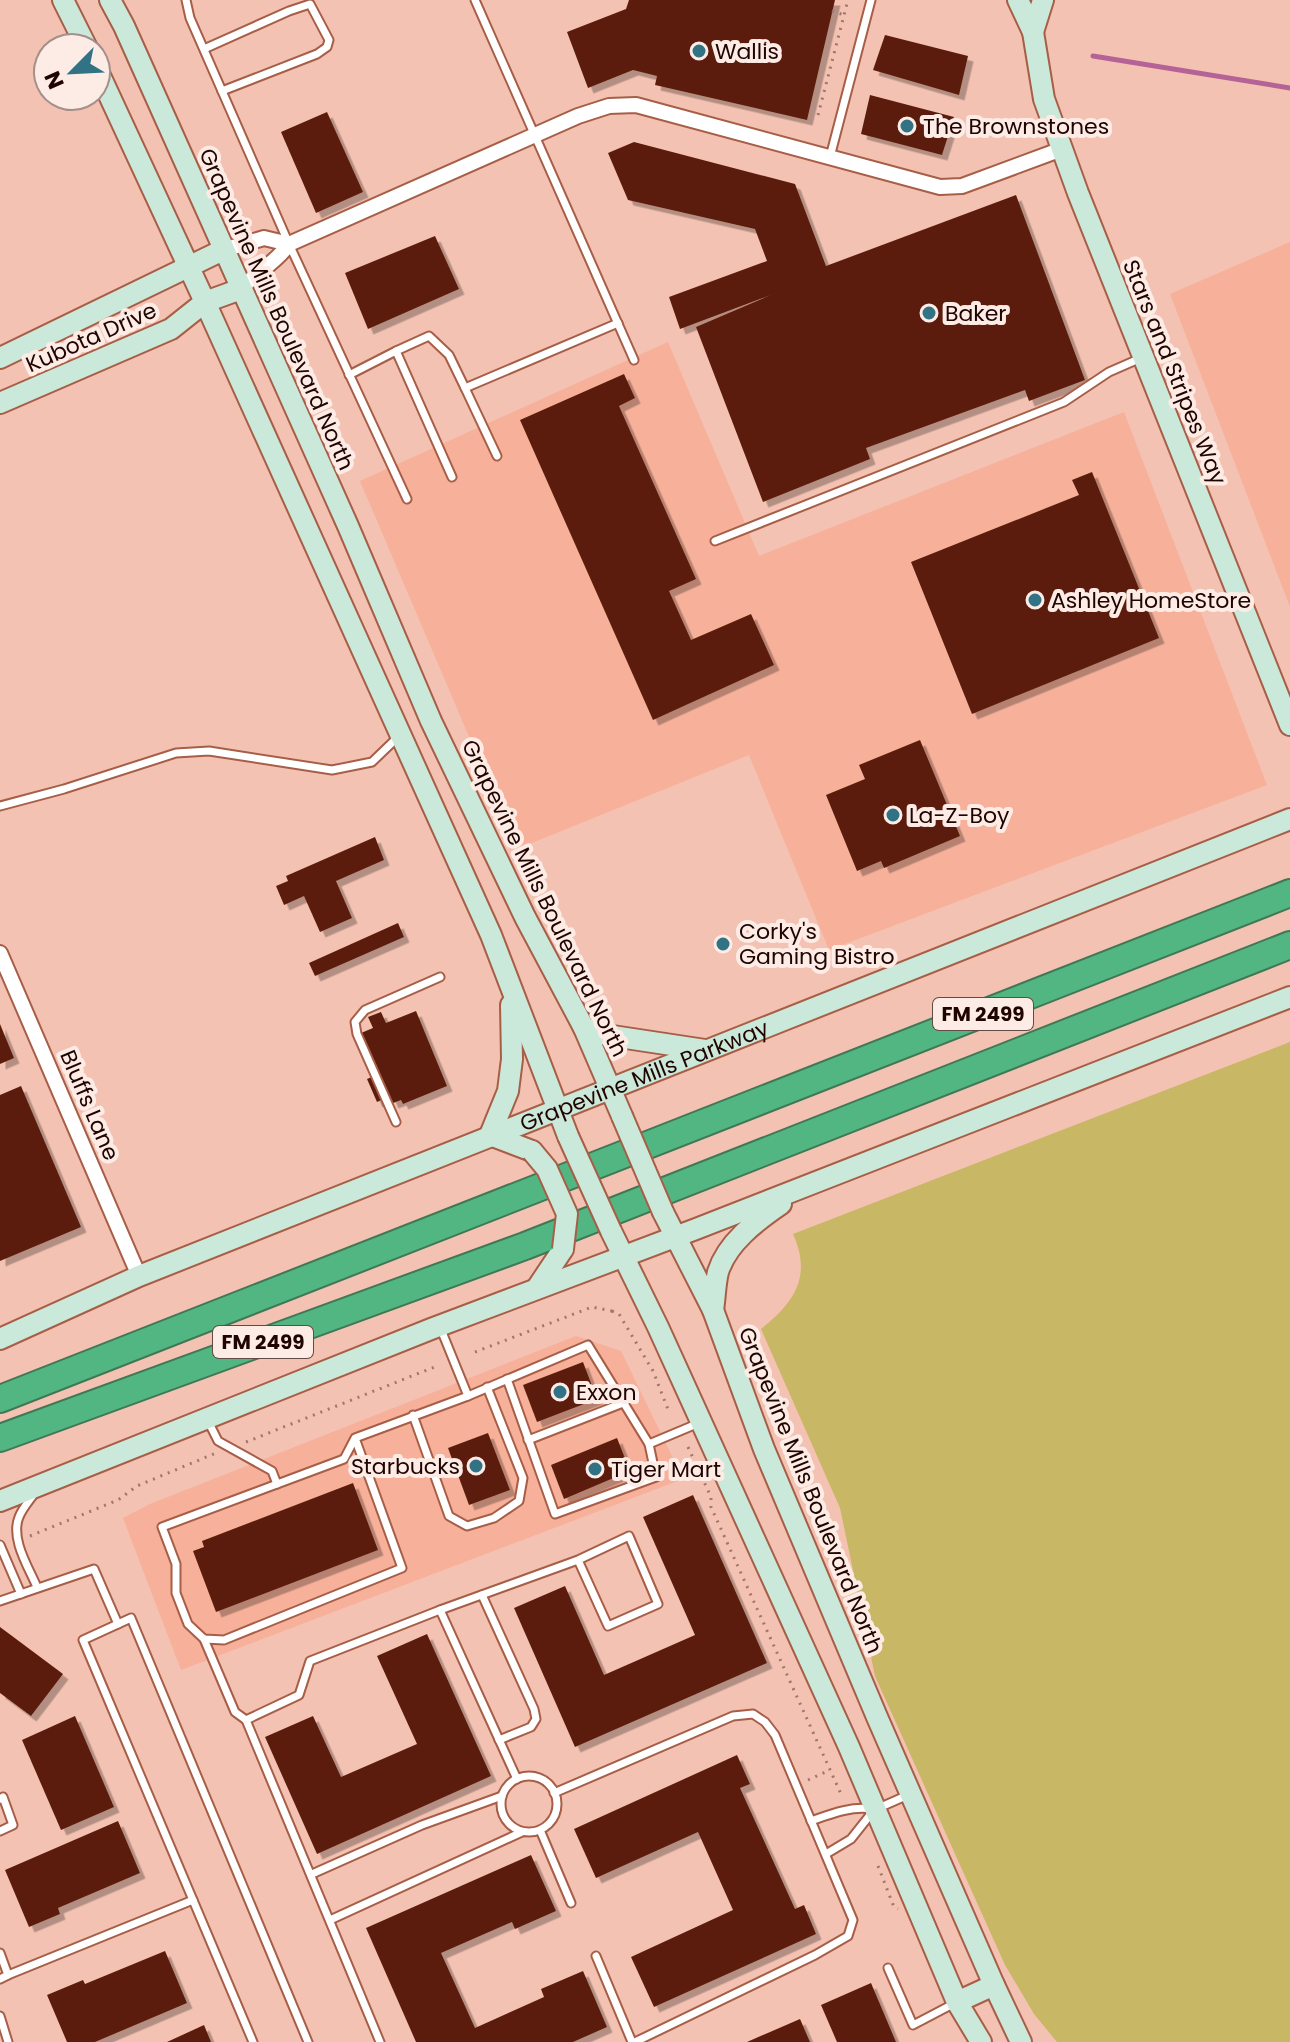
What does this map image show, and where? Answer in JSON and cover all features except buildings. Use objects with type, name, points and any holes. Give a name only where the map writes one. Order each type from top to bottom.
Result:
[{"type":"highway","name":"FM 2499","points":[[0,1399],[1290,893]]},
{"type":"highway","name":"FM 2499","points":[[0,1438],[525,1246],[1290,945]]},
{"type":"main road","points":[[63,0],[79,32]]},
{"type":"main road","name":"Grapevine Mills Boulevard North","points":[[110,0],[348,526],[431,721],[525,917],[584,1028],[674,1237],[713,1310],[764,1449],[910,1794],[1021,2042]]},
{"type":"main road","name":"Stars and Stripes Way","points":[[1018,0],[1033,32],[1044,99],[1062,149],[1288,715]]},
{"type":"main road","name":"Stars and Stripes Way","points":[[1033,32],[1043,0]]},
{"type":"main road","points":[[112,102],[491,935],[557,1111],[622,1257],[849,1747],[957,2002],[981,2042]]},
{"type":"main road","name":"Kubota Drive","points":[[0,358],[223,250]]},
{"type":"main road","name":"Kubota Drive","points":[[0,403],[171,329],[205,302],[241,289]]},
{"type":"main road","points":[[400,735],[431,721]]},
{"type":"main road","name":"Grapevine Mills Parkway","points":[[0,1339],[139,1276],[1290,819]]},
{"type":"main road","points":[[511,989],[512,1059],[508,1091],[490,1135],[532,1151],[547,1169],[567,1214],[563,1249],[537,1288]]},
{"type":"main road","points":[[0,1501],[440,1325],[1290,997]]},
{"type":"main road","points":[[584,1028],[606,1035],[705,1050]]},
{"type":"main road","points":[[713,1310],[719,1271],[731,1246],[763,1216],[812,1184]]},
{"type":"main road","points":[[957,2002],[994,1985]]},
{"type":"street","points":[[241,289],[248,280],[280,257],[289,244],[578,116],[609,106],[636,105],[940,187],[962,186],[1062,149]]},
{"type":"street","points":[[223,250],[264,238],[289,244]]},
{"type":"street","name":"Bluffs Lane","points":[[0,953],[139,1276]]},
{"type":"lane","points":[[186,0],[190,18],[289,244],[407,499]]},
{"type":"lane","points":[[475,0],[634,360]]},
{"type":"lane","points":[[830,157],[871,0]]},
{"type":"lane","points":[[204,49],[310,4],[323,26],[329,40],[327,47],[317,54],[222,91]]},
{"type":"lane","points":[[465,388],[618,323]]},
{"type":"lane","points":[[349,375],[429,336],[449,355],[497,456]]},
{"type":"lane","points":[[396,351],[452,477]]},
{"type":"lane","points":[[715,541],[1064,402],[1109,372],[1143,357]]},
{"type":"lane","points":[[0,806],[176,753],[209,751],[332,770],[372,762],[400,735]]},
{"type":"lane","points":[[396,1122],[357,1034],[355,1022],[365,1010],[440,977]]},
{"type":"lane","points":[[440,1325],[468,1396]]},
{"type":"lane","points":[[380,2042],[246,1720],[235,1712],[204,1639],[188,1624],[176,1593],[176,1564],[162,1527],[344,1459],[355,1438],[468,1396],[487,1387],[588,1345],[649,1444],[656,1477],[555,1514],[507,1379]]},
{"type":"lane","points":[[413,1415],[449,1516],[467,1526],[494,1518],[519,1501],[523,1478],[487,1387]]},
{"type":"lane","points":[[528,1440],[623,1403]]},
{"type":"lane","points":[[207,1419],[218,1441],[272,1471],[277,1484]]},
{"type":"lane","points":[[649,1444],[701,1422]]},
{"type":"lane","points":[[204,1639],[224,1640],[402,1568],[355,1438]]},
{"type":"lane","points":[[37,1587],[17,1532],[19,1517],[40,1485]]},
{"type":"lane","points":[[246,1720],[299,1695],[310,1661],[578,1560],[629,1536],[658,1604],[608,1626],[578,1560]]},
{"type":"lane","points":[[0,1545],[21,1594]]},
{"type":"lane","points":[[0,1601],[94,1569],[118,1624]]},
{"type":"lane","points":[[482,1595],[536,1719],[531,1727],[499,1740]]},
{"type":"lane","points":[[440,1610],[517,1779]]},
{"type":"lane","points":[[253,2042],[83,1640],[131,1618],[308,2042]]},
{"type":"lane","points":[[554,1793],[733,1716],[753,1714],[765,1722],[775,1735],[853,1920],[848,1936],[815,1955],[634,2042],[596,1956]]},
{"type":"lane","points":[[330,1920],[522,1832],[540,1830],[552,1820],[557,1806],[548,1784],[538,1778],[528,1776],[517,1779],[502,1796],[501,1811],[509,1824],[522,1832]]},
{"type":"lane","points":[[826,1854],[851,1839],[874,1810],[910,1794]]},
{"type":"lane","points":[[312,1874],[422,1825],[502,1796]]},
{"type":"lane","points":[[0,1799],[3,1797],[13,1825],[0,1831]]},
{"type":"lane","points":[[811,1821],[835,1812],[862,1808],[874,1810]]},
{"type":"lane","points":[[540,1830],[571,1903]]},
{"type":"lane","points":[[0,1953],[4,1977],[193,1900]]},
{"type":"lane","points":[[888,1968],[913,2025],[957,2002]]},
{"type":"lane","points":[[0,2019],[8,2042]]},
{"type":"path","points":[[818,115],[848,0]]},
{"type":"path","points":[[832,11],[844,15]]},
{"type":"path","points":[[475,1352],[592,1307],[611,1308],[619,1314],[653,1371],[669,1412]]},
{"type":"path","points":[[242,1444],[437,1366]]},
{"type":"path","points":[[688,1447],[711,1497],[711,1507],[841,1794]]},
{"type":"path","points":[[23,1539],[118,1500],[137,1486],[218,1453]]},
{"type":"path","points":[[796,1786],[830,1770]]},
{"type":"shaded area","points":[[1290,242],[1290,607],[1170,294]]},
{"type":"shaded area","points":[[668,342],[759,556],[1124,412],[1267,785],[829,950],[749,755],[517,849],[360,481]]},
{"type":"shaded area","points":[[1290,1042],[1290,2042],[1057,2042],[1034,2014],[1005,1965],[875,1676],[840,1508],[761,1329],[783,1309],[797,1287],[801,1263],[793,1234]]},
{"type":"shaded area","points":[[576,1336],[621,1351],[683,1479],[181,1670],[123,1518],[150,1504]]},
{"type":"waterway","points":[[1093,56],[1290,88]]},
{"type":"place","name":"Wallis","points":[[699,51]]},
{"type":"place","name":"The Brownstones","points":[[907,126]]},
{"type":"place","name":"Baker","points":[[929,313]]},
{"type":"place","name":"Ashley HomeStore","points":[[1035,600]]},
{"type":"place","name":"La-Z-Boy","points":[[893,815]]},
{"type":"place","name":"Corky's Gaming Bistro","points":[[723,944]]},
{"type":"place","name":"Exxon","points":[[560,1392]]},
{"type":"place","name":"Starbucks","points":[[476,1466]]},
{"type":"place","name":"Tiger Mart","points":[[595,1469]]}]
